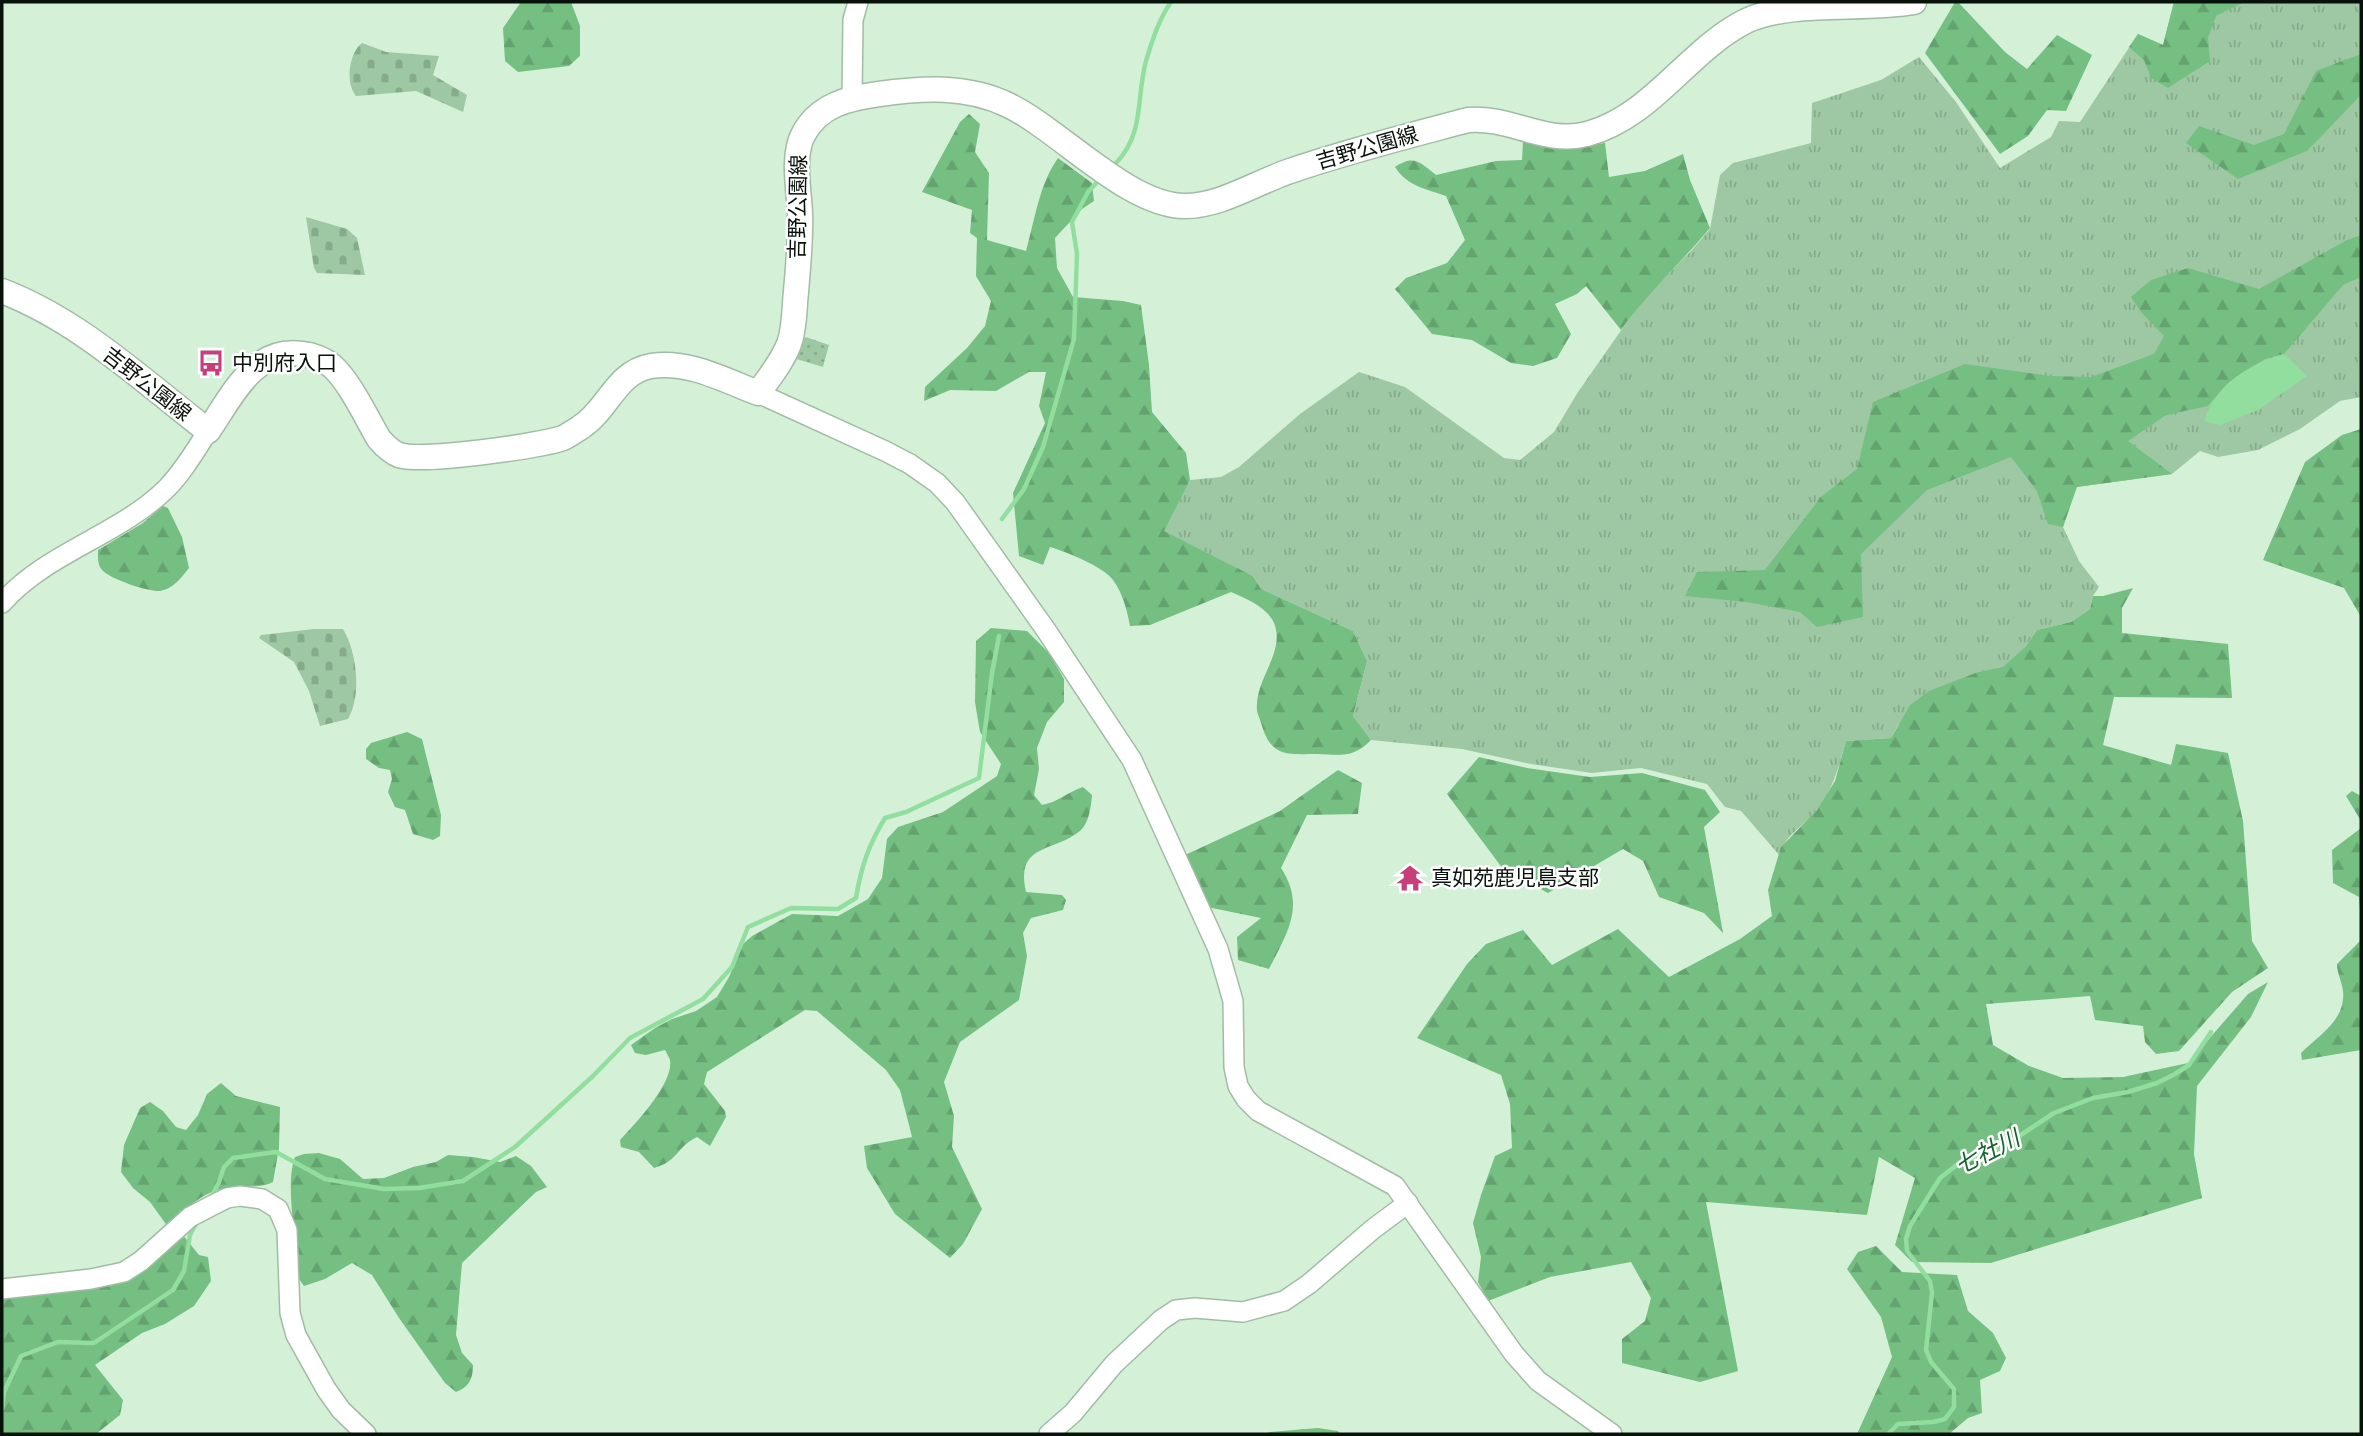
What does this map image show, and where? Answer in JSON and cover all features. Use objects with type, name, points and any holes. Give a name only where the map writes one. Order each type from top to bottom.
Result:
[{"type":"main road","name":"吉野公園線","points":[[2,291],[45,309],[79,330],[208,431],[253,368],[275,354],[293,352],[318,357],[332,366],[344,380],[386,447],[398,455],[412,458],[468,454],[563,438],[598,413],[616,387],[631,373],[649,366],[676,364],[694,368],[758,393],[784,357],[791,341],[800,226],[799,147],[803,134],[817,116],[831,106],[852,97],[916,89],[965,91],[986,96],[1009,105],[1139,192],[1167,204],[1194,205],[1226,197],[1310,164],[1468,120],[1485,118],[1531,132],[1559,136],[1590,133],[1622,120],[1708,48],[1749,19],[1787,10],[1914,2]]},
{"type":"street","points":[[852,97],[853,20],[858,2]]},
{"type":"street","points":[[758,393],[910,464],[937,483],[955,502],[1054,641],[1132,760],[1217,949],[1233,1001],[1234,1067],[1238,1086],[1246,1099],[1258,1111],[1395,1186],[1514,1354],[1538,1381],[1612,1434]]},
{"type":"street","points":[[2,603],[29,577],[125,520],[160,494],[179,475],[208,431]]},
{"type":"street","points":[[2,1289],[91,1279],[124,1272],[141,1261],[190,1217],[227,1198],[240,1196],[262,1199],[273,1204],[283,1217],[287,1230],[290,1313],[296,1335],[326,1389],[341,1410],[366,1434]]},
{"type":"street","points":[[1049,1434],[1073,1413],[1114,1364],[1161,1320],[1176,1310],[1195,1308],[1243,1312],[1284,1301],[1309,1284],[1408,1203]]},
{"type":"green space","points":[[521,2],[571,2],[580,26],[580,56],[569,66],[518,72],[505,61],[503,28]]},
{"type":"green space","points":[[1955,2],[1958,2],[2005,52],[2027,69],[2057,35],[2092,55],[2066,111],[2047,110],[2028,136],[2000,154],[1925,53]]},
{"type":"green space","points":[[2174,2],[2361,2],[2361,397],[2340,401],[2300,429],[2258,450],[2218,457],[2200,451],[2172,474],[2076,487],[2063,527],[2079,561],[2099,587],[2093,596],[2090,609],[2071,622],[2037,630],[2026,646],[2003,668],[1978,672],[1898,725],[1891,738],[1846,741],[1827,795],[1816,811],[1789,837],[1780,856],[1741,811],[1725,807],[1707,784],[1641,768],[1592,773],[1531,764],[1462,749],[1371,740],[1353,716],[1367,661],[1353,631],[1261,589],[1253,576],[1163,531],[1190,480],[1221,477],[1239,467],[1300,414],[1359,372],[1405,387],[1504,458],[1520,460],[1554,432],[1578,392],[1643,299],[1710,229],[1720,175],[1733,163],[1811,143],[1812,103],[1881,80],[1919,57],[1956,102],[2000,168],[2051,137],[2059,121],[2080,122],[2138,34],[2163,45]]},
{"type":"green space","points":[[2174,2],[2244,2],[2216,16],[2208,38],[2210,61],[2168,88],[2151,78],[2144,60],[2129,47],[2138,34],[2163,45]]},
{"type":"green space","points":[[362,43],[386,52],[439,56],[433,75],[467,95],[463,112],[416,91],[356,96],[350,83],[350,68],[351,60]]},
{"type":"green space","points":[[2361,54],[2361,95],[2307,151],[2238,179],[2186,143],[2199,126],[2254,145],[2284,134],[2316,71]]},
{"type":"green space","points":[[969,114],[980,124],[975,152],[989,173],[987,240],[1026,251],[1042,191],[1058,158],[1092,183],[1094,201],[1082,209],[1055,238],[1057,268],[1073,297],[1141,305],[1152,412],[1186,453],[1190,480],[1164,531],[1253,576],[1261,589],[1353,631],[1367,661],[1353,716],[1371,740],[1359,750],[1340,755],[1289,754],[1271,744],[1257,713],[1257,699],[1273,656],[1277,634],[1271,617],[1255,604],[1231,592],[1150,625],[1130,626],[1119,591],[1113,580],[1101,570],[1050,547],[1043,565],[1019,556],[1013,493],[1045,423],[1039,406],[1046,372],[1029,372],[996,391],[950,390],[924,401],[925,387],[967,348],[985,326],[991,301],[976,276],[977,238],[970,233],[972,210],[922,192],[960,122]]},
{"type":"green space","points":[[1523,141],[1576,147],[1605,143],[1609,177],[1645,171],[1683,154],[1690,180],[1710,228],[1621,330],[1586,286],[1577,294],[1555,304],[1571,334],[1557,358],[1533,366],[1511,363],[1472,340],[1432,334],[1395,289],[1406,278],[1447,263],[1465,240],[1446,196],[1411,183],[1395,167],[1413,161],[1436,175],[1496,161],[1522,160]]},
{"type":"green space","points":[[306,217],[347,229],[357,238],[365,275],[317,273]]},
{"type":"green space","points":[[2361,235],[2361,277],[2343,285],[2284,354],[2265,359],[2227,384],[2208,406],[2166,415],[2128,441],[2172,474],[2077,487],[2063,527],[2048,524],[2037,491],[2011,457],[1927,490],[1861,554],[1863,617],[1817,627],[1800,612],[1747,602],[1685,596],[1697,572],[1765,570],[1821,497],[1857,469],[1873,402],[1965,364],[2049,376],[2091,377],[2154,354],[2164,336],[2131,297],[2151,280],[2188,268],[2259,289],[2347,240]]},
{"type":"green space","points":[[806,337],[829,345],[823,367],[793,358],[801,341]]},
{"type":"green space","points":[[2361,429],[2361,617],[2344,588],[2263,560],[2305,462],[2342,435]]},
{"type":"green space","points":[[163,506],[168,508],[182,537],[189,568],[180,579],[169,588],[154,591],[121,581],[103,571],[99,564],[98,550],[143,523]]},
{"type":"green space","points":[[2133,588],[2122,608],[2122,633],[2228,644],[2232,698],[2114,697],[2103,745],[2171,765],[2176,744],[2228,753],[2243,821],[2252,941],[2268,968],[2232,992],[2179,1051],[2156,1054],[2145,1042],[2143,1026],[2095,1020],[2090,996],[1986,1004],[1993,1045],[2029,1066],[2063,1078],[2123,1077],[2188,1063],[2248,994],[2268,982],[2251,1017],[2197,1086],[2194,1154],[2202,1198],[1991,1263],[1912,1262],[1895,1245],[1915,1178],[1879,1157],[1867,1215],[1706,1202],[1738,1371],[1700,1382],[1622,1363],[1622,1339],[1645,1321],[1651,1298],[1631,1262],[1550,1277],[1488,1301],[1478,1282],[1481,1257],[1473,1223],[1495,1156],[1512,1148],[1510,1104],[1501,1075],[1417,1038],[1467,964],[1486,944],[1523,930],[1552,965],[1618,929],[1669,977],[1740,939],[1772,916],[1768,890],[1781,847],[1817,810],[1835,781],[1846,741],[1891,738],[1910,705],[1929,691],[1978,672],[2003,667],[2026,646],[2037,630],[2071,622],[2090,609],[2093,596]]},
{"type":"green space","points":[[991,628],[1027,631],[1049,653],[1064,679],[1064,702],[1047,722],[1037,748],[1039,769],[1034,795],[1042,805],[1083,787],[1092,795],[1083,828],[1069,838],[1039,851],[1026,865],[1026,892],[1062,895],[1066,900],[1063,910],[1031,918],[1023,933],[1027,956],[1019,1000],[960,1042],[944,1082],[954,1116],[952,1147],[982,1209],[963,1244],[950,1258],[895,1214],[867,1168],[864,1146],[912,1137],[900,1090],[886,1070],[817,1011],[805,1010],[707,1072],[704,1084],[725,1111],[726,1117],[710,1146],[697,1137],[668,1162],[654,1168],[639,1152],[621,1147],[620,1140],[652,1103],[670,1069],[670,1060],[665,1050],[646,1055],[635,1053],[631,1045],[655,1028],[696,1011],[717,997],[743,944],[752,936],[792,914],[838,916],[868,899],[882,878],[887,839],[898,827],[943,812],[997,776],[1001,764],[980,732],[975,702],[976,641]]},
{"type":"green space","points":[[314,629],[343,629],[352,650],[356,674],[355,698],[348,719],[320,726],[309,691],[294,662],[259,638],[261,635]]},
{"type":"green space","points":[[407,732],[422,739],[441,815],[440,836],[433,840],[413,834],[405,810],[395,807],[388,792],[392,779],[390,770],[379,768],[366,759],[366,749],[371,743]]},
{"type":"green space","points":[[1479,757],[1527,768],[1590,777],[1642,773],[1705,790],[1720,812],[1704,827],[1723,933],[1704,913],[1659,897],[1643,861],[1623,849],[1548,893],[1503,869],[1447,794]]},
{"type":"green space","points":[[1338,770],[1362,783],[1358,814],[1307,815],[1281,868],[1292,895],[1293,907],[1282,943],[1269,969],[1238,960],[1237,937],[1261,918],[1207,907],[1185,855],[1280,811]]},
{"type":"green space","points":[[2352,791],[2361,796],[2361,821],[2346,796]]},
{"type":"green space","points":[[2361,828],[2361,921],[2359,897],[2333,883],[2332,850]]},
{"type":"green space","points":[[2361,940],[2361,1050],[2302,1060],[2301,1053],[2336,1019],[2343,1001],[2337,964]]},
{"type":"green space","points":[[221,1083],[236,1096],[280,1107],[279,1148],[273,1182],[223,1189],[205,1195],[168,1227],[150,1202],[133,1188],[121,1172],[124,1145],[140,1108],[150,1102],[163,1111],[176,1127],[186,1130],[198,1115],[207,1094]]},
{"type":"green space","points":[[319,1153],[340,1159],[363,1179],[384,1178],[436,1162],[448,1155],[500,1162],[516,1156],[531,1166],[547,1187],[536,1192],[462,1263],[456,1335],[462,1353],[473,1365],[469,1382],[464,1388],[456,1392],[445,1383],[372,1275],[352,1263],[325,1279],[304,1286],[299,1279],[291,1200],[292,1170],[295,1157]]},
{"type":"green space","points":[[183,1235],[199,1255],[208,1257],[211,1281],[194,1306],[165,1324],[142,1333],[95,1365],[123,1400],[120,1415],[96,1434],[2,1434],[2,1295],[109,1284]]},
{"type":"green space","points":[[1876,1246],[1902,1272],[1957,1275],[1968,1311],[1993,1333],[2006,1358],[2000,1371],[1980,1380],[1982,1413],[1968,1418],[1949,1434],[1857,1434],[1892,1357],[1881,1317],[1847,1269],[1858,1252]]},
{"type":"green space","points":[[1318,1428],[1338,1431],[1340,1434],[1265,1434],[1270,1432]]},
{"type":"shaded area","points":[[2284,354],[2307,376],[2258,410],[2220,425],[2204,421],[2216,397],[2235,378],[2259,363]]},
{"type":"waterway","points":[[1116,163],[1132,139],[1146,61],[1159,23],[1171,2]]},
{"type":"waterway","points":[[1002,519],[1024,489],[1043,447],[1074,339],[1077,254],[1072,222],[1088,192],[1098,181]]},
{"type":"waterway","points":[[211,1198],[224,1167],[233,1158],[276,1152],[325,1179],[384,1189],[419,1188],[463,1181],[515,1147],[593,1076],[630,1038],[703,999],[732,967],[748,927],[791,908],[838,909],[856,898],[866,856],[885,818],[906,812],[979,778],[999,636]]},
{"type":"waterway","name":"七社川","points":[[1888,1434],[1898,1424],[1945,1419],[1954,1407],[1954,1389],[1931,1362],[1926,1350],[1932,1293],[1930,1281],[1907,1251],[1906,1239],[1910,1226],[1940,1178],[1958,1164],[2001,1148],[2054,1113],[2093,1098],[2128,1092],[2157,1083],[2175,1074],[2189,1065],[2211,1032]]},
{"type":"waterway","points":[[2,1409],[4,1392],[21,1356],[58,1342],[94,1343],[173,1290],[184,1271],[190,1235],[198,1220]]},
{"type":"place","name":"中別府入口","points":[[211,363]]},
{"type":"place","name":"真如苑鹿児島支部","points":[[1410,878]]}]
